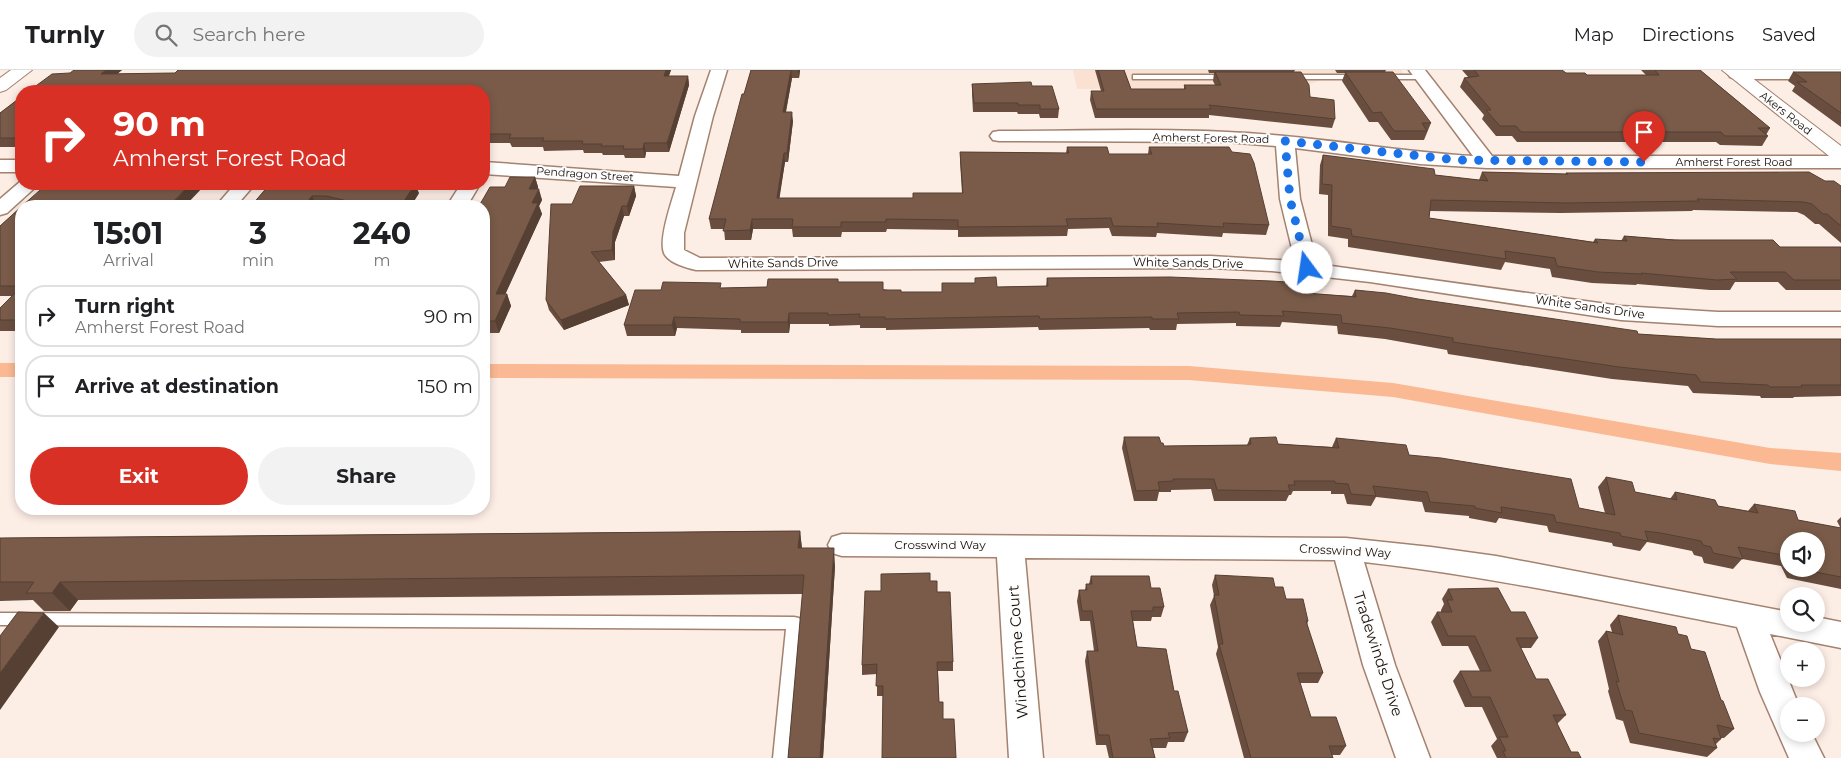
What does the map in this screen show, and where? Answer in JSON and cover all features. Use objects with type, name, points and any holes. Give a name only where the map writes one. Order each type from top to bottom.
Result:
[{"type":"street","points":[[0,86],[23,70]]},
{"type":"street","name":"White Sands Drive","points":[[719,70],[704,116],[674,233],[674,253],[696,264],[1211,262],[1307,268],[1621,313],[1718,319],[1841,319]]},
{"type":"street","points":[[1734,72],[1841,74]]},
{"type":"street","name":"Akers Road","points":[[1734,72],[1841,156]]},
{"type":"street","points":[[1419,74],[1487,162]]},
{"type":"street","name":"Amherst Forest Road","points":[[999,136],[1226,137],[1285,141],[1420,158],[1487,162],[1841,162]]},
{"type":"street","points":[[1285,141],[1290,199],[1307,268]]},
{"type":"street","points":[[0,166],[15,166]]},
{"type":"street","name":"Pendragon Street","points":[[490,168],[687,182]]},
{"type":"street","points":[[0,208],[22,190]]},
{"type":"street","points":[[231,200],[240,190]]},
{"type":"street","name":"Crosswind Way","points":[[842,544],[1346,549],[1431,558],[1496,568],[1841,635]]},
{"type":"street","name":"Windchime Court","points":[[1010,545],[1026,758]]},
{"type":"street","name":"Tradewinds Drive","points":[[1346,549],[1379,665],[1413,758]]},
{"type":"street","points":[[1748,617],[1780,701]]},
{"type":"street","points":[[1798,742],[1807,758]]},
{"type":"lane","points":[[1274,77],[1419,74]]},
{"type":"lane","points":[[1136,77],[1235,77]]},
{"type":"lane","points":[[0,619],[794,623],[781,758]]},
{"type":"shaded area","points":[[1073,70],[1401,70],[1408,80],[1323,79],[1300,88],[1077,89]]},
{"type":"building","points":[[74,70],[106,70],[101,74],[175,73],[178,70],[666,70],[664,76],[688,76],[667,143],[644,143],[643,149],[623,149],[624,146],[582,144],[583,141],[542,141],[544,138],[509,138],[511,134],[490,134],[490,85],[37,85],[52,74],[70,73]]},
{"type":"building","points":[[751,70],[791,70],[783,112],[792,112],[787,153],[784,153],[777,198],[913,198],[913,193],[963,193],[960,152],[1069,153],[1067,147],[1107,147],[1109,154],[1152,154],[1149,147],[1229,147],[1232,152],[1250,154],[1254,163],[1269,225],[1223,223],[1224,227],[1157,223],[1158,227],[1113,226],[1111,218],[1066,219],[1068,226],[958,227],[958,220],[886,219],[886,222],[841,222],[841,227],[792,227],[793,219],[752,219],[750,230],[723,231],[726,219],[709,219],[742,94],[744,94]]},
{"type":"building","points":[[1098,70],[1124,70],[1131,89],[1186,89],[1184,85],[1221,85],[1215,72],[1301,72],[1309,85],[1310,97],[1334,100],[1335,119],[1209,105],[1211,109],[1096,109],[1091,91],[1104,91]]},
{"type":"building","points":[[1474,70],[1562,70],[1566,73],[1585,73],[1587,75],[1659,75],[1655,70],[1700,70],[1770,128],[1758,128],[1768,136],[1725,136],[1721,132],[1521,132],[1516,126],[1500,126],[1486,110],[1491,110],[1464,78],[1479,76]]},
{"type":"building","points":[[1345,72],[1393,72],[1431,123],[1422,123],[1427,131],[1394,131],[1381,112],[1373,113]]},
{"type":"building","points":[[1793,72],[1841,72],[1841,113],[1797,82],[1807,82]]},
{"type":"building","points":[[1031,82],[1032,86],[1052,86],[1059,109],[1040,109],[1040,105],[1018,105],[1018,103],[974,103],[972,84]]},
{"type":"building","points":[[15,102],[15,138],[0,138],[0,113]]},
{"type":"building","points":[[1323,155],[1434,169],[1435,175],[1488,181],[1482,172],[1568,174],[1566,173],[1809,172],[1825,181],[1834,181],[1841,186],[1841,226],[1812,204],[1804,202],[1697,199],[1699,201],[1567,203],[1431,200],[1429,218],[1598,243],[1595,239],[1627,241],[1624,236],[1674,240],[1773,240],[1780,247],[1841,247],[1841,280],[1794,280],[1785,272],[1730,272],[1737,279],[1717,280],[1641,273],[1598,272],[1557,266],[1555,258],[1505,251],[1506,259],[1352,236],[1351,229],[1331,226],[1332,185],[1322,184]]},
{"type":"building","points":[[510,177],[535,177],[529,189],[539,189],[532,203],[538,203],[496,294],[507,294],[495,321],[490,321],[490,200],[482,200],[490,190],[490,187],[505,187]]},
{"type":"building","points":[[580,186],[634,186],[627,206],[622,206],[613,232],[612,250],[591,252],[626,295],[561,320],[546,300],[551,204],[572,204]]},
{"type":"building","points":[[184,190],[175,200],[29,200],[39,191]]},
{"type":"building","points":[[265,190],[411,190],[405,200],[343,200],[326,196],[312,196],[309,200],[256,200]]},
{"type":"building","points":[[15,212],[15,286],[0,286],[0,226]]},
{"type":"building","points":[[996,277],[997,287],[1048,286],[1047,278],[1170,277],[1303,283],[1306,293],[1356,297],[1355,290],[1386,293],[1637,331],[1638,334],[1716,339],[1841,339],[1841,385],[1770,387],[1768,385],[1701,382],[1696,375],[1619,367],[1453,342],[1453,338],[1342,323],[1341,315],[1282,311],[1284,316],[1240,315],[1239,312],[1177,313],[1179,319],[1152,319],[1152,317],[1040,319],[1039,316],[885,319],[885,317],[859,317],[860,314],[789,313],[788,322],[740,322],[740,319],[674,317],[672,325],[624,325],[635,290],[661,290],[663,282],[721,283],[720,288],[767,287],[768,279],[838,279],[838,282],[883,282],[883,290],[942,292],[942,283],[975,283],[975,278]]},
{"type":"building","points":[[15,293],[15,320],[0,320],[0,308]]},
{"type":"building","points":[[1124,437],[1159,437],[1164,446],[1249,445],[1251,444],[1250,438],[1276,437],[1278,444],[1339,448],[1336,438],[1406,445],[1409,455],[1441,458],[1571,479],[1579,508],[1615,515],[1606,477],[1632,482],[1635,492],[1677,500],[1675,492],[1715,500],[1718,506],[1758,513],[1754,504],[1795,511],[1798,520],[1841,528],[1841,577],[1825,574],[1825,532],[1780,532],[1780,554],[1738,547],[1743,559],[1713,553],[1711,547],[1703,545],[1701,541],[1661,533],[1645,531],[1648,541],[1621,536],[1620,533],[1556,522],[1554,515],[1501,507],[1502,513],[1475,508],[1475,506],[1430,502],[1427,492],[1373,486],[1376,496],[1351,494],[1348,484],[1335,483],[1335,481],[1294,481],[1295,485],[1288,485],[1290,491],[1217,490],[1214,479],[1173,479],[1173,481],[1158,482],[1160,490],[1136,491]]},
{"type":"building","points":[[800,531],[798,548],[834,548],[820,758],[788,758],[804,575],[60,582],[52,593],[26,593],[34,582],[0,582],[0,538]]},
{"type":"building","points":[[930,573],[930,581],[937,581],[937,592],[950,592],[953,662],[937,662],[939,702],[943,702],[943,719],[954,719],[956,758],[882,758],[883,686],[876,686],[877,664],[862,665],[865,591],[881,591],[881,574]]},
{"type":"building","points":[[1215,575],[1273,578],[1275,587],[1283,587],[1286,599],[1303,599],[1308,621],[1306,621],[1323,673],[1297,673],[1311,717],[1336,717],[1346,746],[1329,746],[1333,758],[1251,758],[1219,644],[1223,644],[1214,595],[1219,595]]},
{"type":"building","points":[[1091,576],[1149,576],[1151,588],[1160,588],[1164,607],[1153,607],[1153,611],[1131,611],[1137,647],[1166,649],[1174,691],[1178,691],[1188,732],[1168,733],[1170,738],[1150,739],[1155,758],[1113,758],[1109,735],[1098,735],[1087,651],[1098,651],[1092,611],[1082,611],[1079,590],[1087,590],[1086,584],[1092,584]]},
{"type":"building","points":[[1498,588],[1511,612],[1525,612],[1538,638],[1516,638],[1536,679],[1548,679],[1566,715],[1553,715],[1571,752],[1578,752],[1581,758],[1506,758],[1503,751],[1506,751],[1499,737],[1508,737],[1490,697],[1472,697],[1460,671],[1491,671],[1475,636],[1448,636],[1437,612],[1452,612],[1447,600],[1453,600],[1448,589]]},
{"type":"building","points":[[18,612],[44,613],[0,673],[0,636]]},
{"type":"building","points":[[1618,615],[1676,627],[1678,634],[1687,636],[1691,649],[1705,652],[1721,700],[1734,729],[1717,725],[1721,739],[1713,738],[1717,748],[1639,733],[1632,711],[1625,710],[1616,681],[1619,682],[1606,631],[1623,635]]},
{"type":"waterway","points":[[0,370],[15,370]]},
{"type":"waterway","points":[[490,371],[1189,373],[1393,390],[1770,456],[1841,462]]},
{"type":"route","points":[[1307,268],[1290,199],[1285,141],[1420,158],[1487,162],[1644,162]]}]
